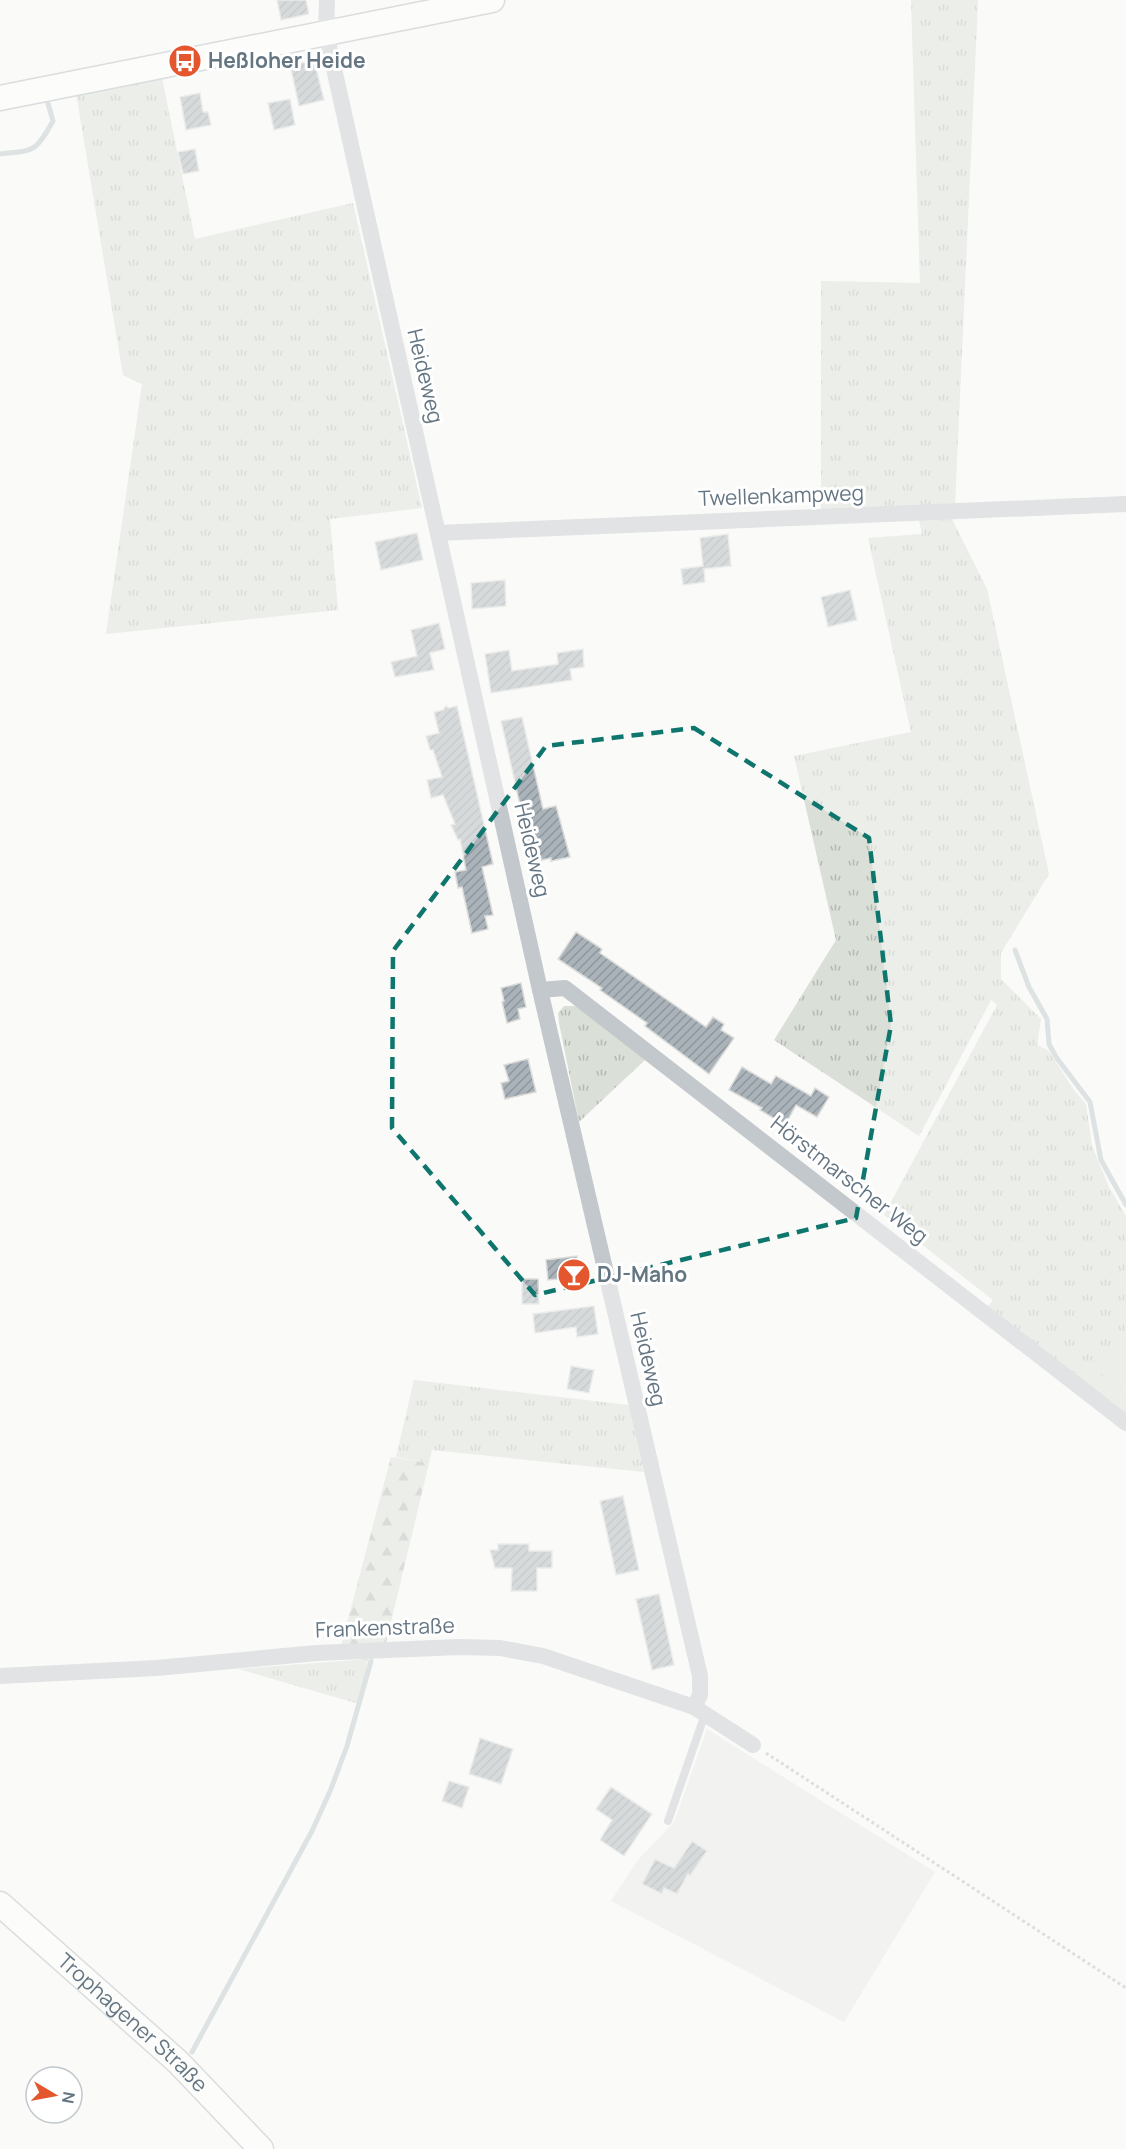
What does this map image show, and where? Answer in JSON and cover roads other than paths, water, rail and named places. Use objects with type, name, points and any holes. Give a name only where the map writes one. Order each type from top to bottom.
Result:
[{"type":"main road","points":[[0,98],[492,0]]},
{"type":"main road","name":"Trophagener Straße","points":[[0,1904],[178,2062],[261,2149]]},
{"type":"street","name":"Heideweg","points":[[327,0],[326,33],[540,990],[700,1677],[700,1711]]},
{"type":"street","name":"Twellenkampweg","points":[[438,533],[1126,504]]},
{"type":"street","name":"Hörstmarscher Weg","points":[[540,990],[565,988],[1126,1423]]},
{"type":"street","name":"Frankenstraße","points":[[0,1676],[157,1668],[317,1653],[459,1647],[500,1648],[543,1656],[700,1711],[753,1745]]},
{"type":"lane","points":[[668,1821],[700,1711]]},
{"type":"waterway","points":[[0,154],[21,152],[38,144],[53,121],[47,100]]},
{"type":"waterway","points":[[1015,950],[1029,987],[1047,1019],[1049,1044],[1090,1102],[1101,1160],[1126,1205]]},
{"type":"waterway","points":[[192,2052],[312,1831],[347,1746],[371,1661]]},
{"type":"place","name":"Heßloher Heide","points":[[185,61]]},
{"type":"place","name":"DJ-Maho","points":[[574,1275]]}]
